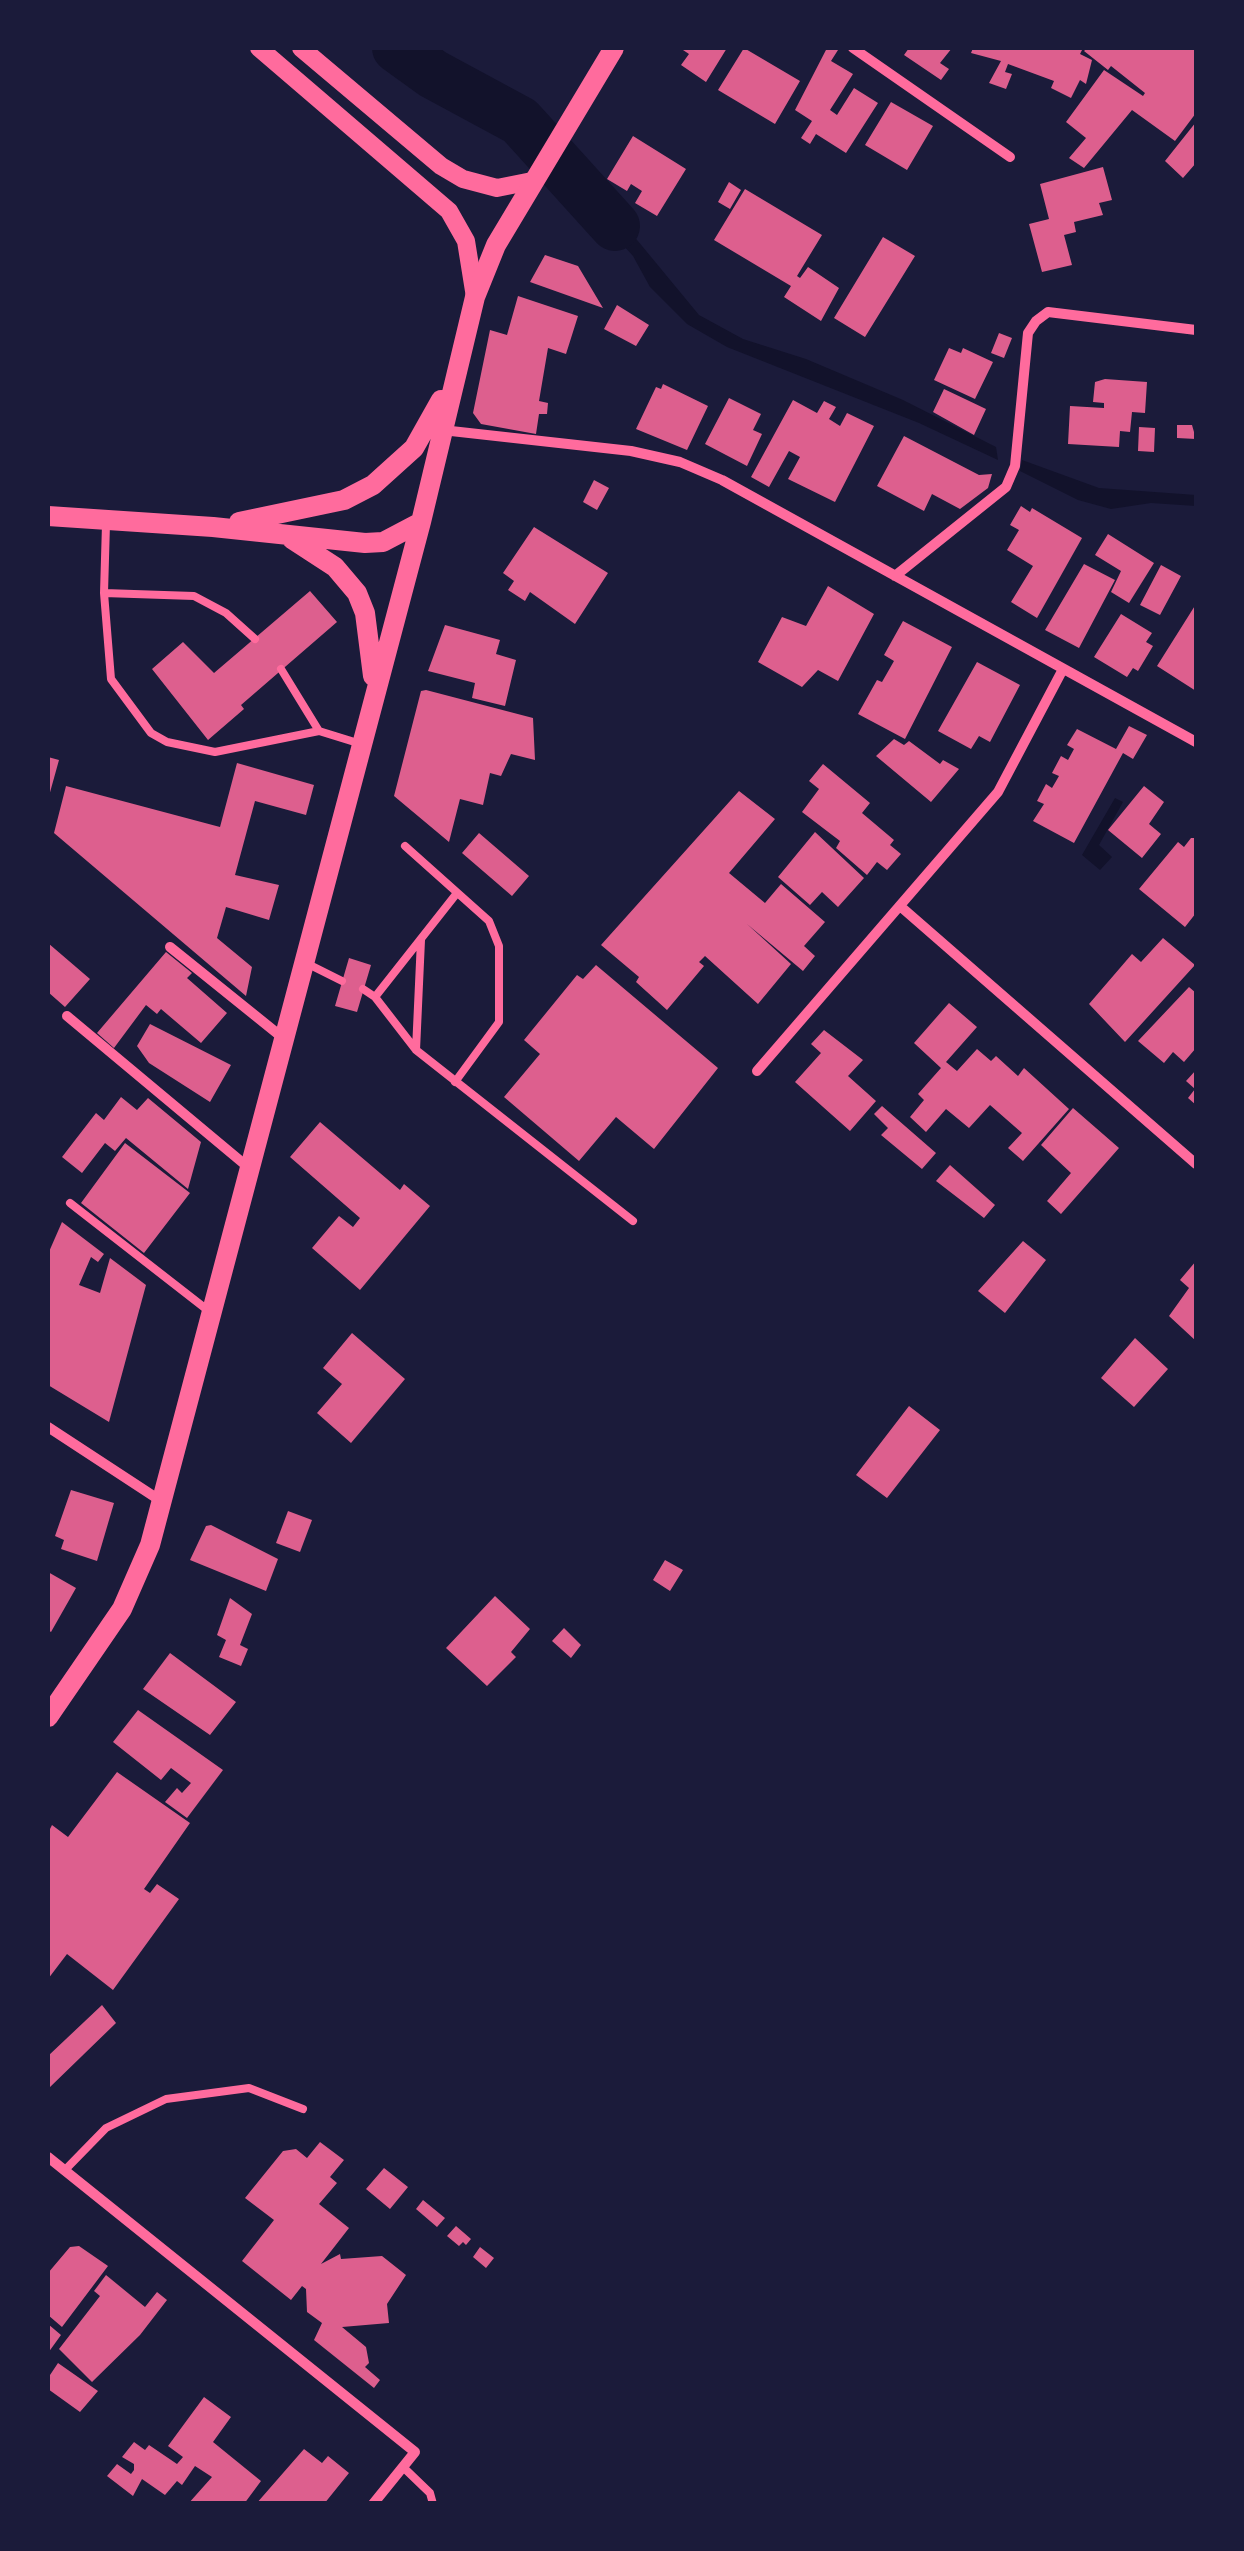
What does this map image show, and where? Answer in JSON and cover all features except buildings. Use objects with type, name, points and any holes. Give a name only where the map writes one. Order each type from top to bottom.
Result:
[{"type":"main road","points":[[48,1717],[122,1609],[150,1545],[421,522],[474,297],[496,245],[614,48]]},
{"type":"main road","points":[[213,527],[306,511],[344,500],[373,484],[414,448],[456,370]]},
{"type":"main road","points":[[48,516],[383,542],[421,522]]},
{"type":"main road","points":[[286,536],[336,567],[357,594],[370,640],[374,693]]},
{"type":"street","points":[[259,48],[449,211],[466,241],[474,297]]},
{"type":"street","points":[[300,48],[441,166],[463,179],[497,188],[535,176]]},
{"type":"street","points":[[854,48],[1010,157]]},
{"type":"street","points":[[895,576],[1006,487],[1015,466],[1028,333],[1036,321],[1048,312],[1196,330]]},
{"type":"street","points":[[442,430],[630,451],[680,462],[722,480],[1196,742]]},
{"type":"street","points":[[757,1070],[998,792],[1062,671]]},
{"type":"street","points":[[900,906],[1196,1164]]},
{"type":"street","points":[[170,947],[284,1038]]},
{"type":"street","points":[[66,1016],[249,1168]]},
{"type":"street","points":[[48,1427],[161,1501]]},
{"type":"street","points":[[48,2157],[415,2452],[372,2504]]},
{"type":"lane","points":[[106,520],[104,594],[110,678],[151,733],[167,742],[215,752],[319,731],[361,744]]},
{"type":"lane","points":[[104,594],[194,596],[226,613],[255,639]]},
{"type":"lane","points":[[282,669],[319,731]]},
{"type":"lane","points":[[405,846],[496,932],[502,1010],[492,1034],[455,1082]]},
{"type":"lane","points":[[375,997],[457,893]]},
{"type":"lane","points":[[416,1050],[422,940]]},
{"type":"lane","points":[[304,962],[342,981]]},
{"type":"lane","points":[[363,989],[375,997],[416,1050],[632,1221]]},
{"type":"lane","points":[[70,1204],[210,1312]]},
{"type":"lane","points":[[64,2170],[106,2128],[166,2099],[249,2088],[303,2109]]},
{"type":"lane","points":[[403,2467],[430,2493],[433,2504]]},
{"type":"shaded area","points":[[380,48],[405,48],[532,123],[523,137],[495,114]]},
{"type":"shaded area","points":[[576,166],[699,315],[743,339],[806,359],[903,400],[996,447],[998,460],[919,423],[727,347],[687,324],[650,287],[633,256],[566,182]]},
{"type":"shaded area","points":[[1022,460],[1099,488],[1196,495],[1196,506],[1151,503],[1111,509],[1078,500],[1020,471]]},
{"type":"shaded area","points":[[1115,798],[1123,802],[1099,845],[1112,857],[1100,870],[1082,855]]},
{"type":"waterway","points":[[397,48],[433,74],[520,121],[615,226]]}]
